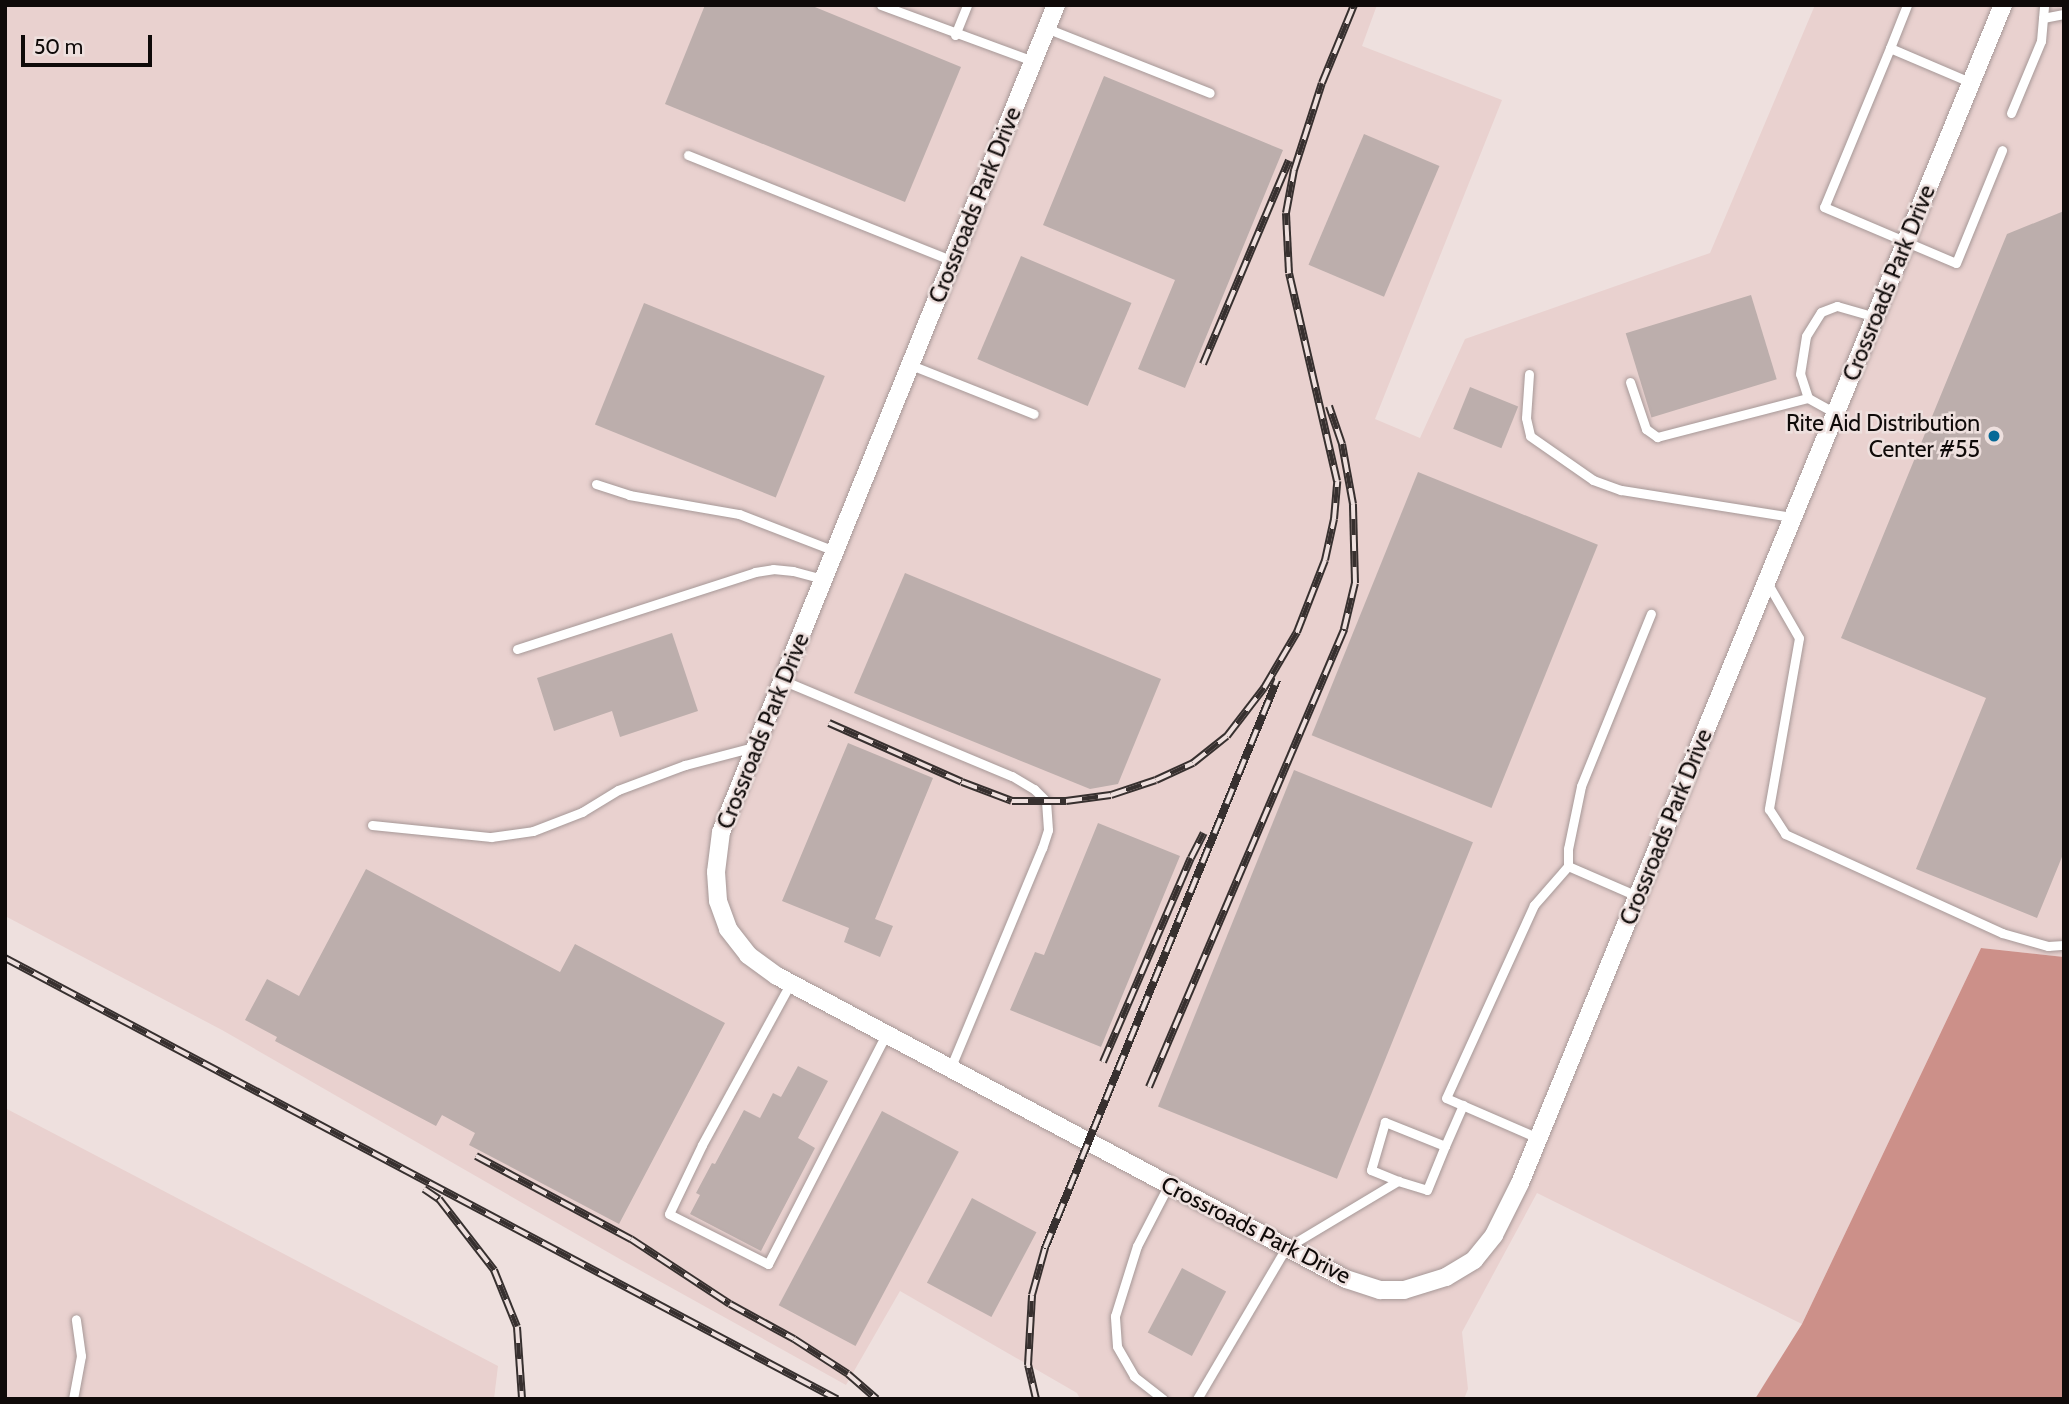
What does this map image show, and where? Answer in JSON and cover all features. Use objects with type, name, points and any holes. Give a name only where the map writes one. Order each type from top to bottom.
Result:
[{"type":"street","name":"Crossroads Park Drive","points":[[1056,5],[721,832],[716,872],[718,901],[728,929],[748,955],[790,984],[1286,1248],[1346,1279],[1380,1290],[1404,1290],[1446,1277],[1474,1260],[1494,1235],[1538,1138],[2003,5]]},
{"type":"lane","points":[[881,5],[956,35],[1033,61]]},
{"type":"lane","points":[[956,35],[967,5]]},
{"type":"lane","points":[[1908,5],[1824,207],[1956,263],[2002,150]]},
{"type":"lane","points":[[2011,113],[2041,41],[2044,5]]},
{"type":"lane","points":[[2043,18],[2064,14]]},
{"type":"lane","points":[[1046,28],[1210,93]]},
{"type":"lane","points":[[1890,48],[1972,83]]},
{"type":"lane","points":[[688,155],[953,261]]},
{"type":"lane","points":[[1835,413],[1808,398],[1800,374],[1806,336],[1822,312],[1837,306],[1875,317]]},
{"type":"lane","points":[[911,365],[1034,414]]},
{"type":"lane","points":[[1529,374],[1526,418],[1531,436],[1593,480],[1621,489],[1792,517]]},
{"type":"lane","points":[[1630,382],[1646,429],[1657,437],[1808,398]]},
{"type":"lane","points":[[596,484],[629,495],[739,514],[835,551]]},
{"type":"lane","points":[[517,649],[755,572],[773,569],[793,571],[823,579]]},
{"type":"lane","points":[[1766,581],[1800,638],[1769,809],[1785,834],[2002,933],[2048,946],[2064,945]]},
{"type":"lane","points":[[1538,1138],[1446,1098],[1534,905],[1568,866],[1568,849],[1581,786],[1651,614]]},
{"type":"lane","points":[[782,680],[1012,776],[1046,801],[1048,830],[1042,848],[950,1069]]},
{"type":"lane","points":[[372,825],[491,837],[533,831],[582,812],[618,790],[685,765],[754,747]]},
{"type":"lane","points":[[1568,866],[1637,896]]},
{"type":"lane","points":[[790,984],[702,1145],[669,1214],[768,1264],[886,1034]]},
{"type":"lane","points":[[1445,1146],[1385,1122],[1371,1170],[1427,1190],[1463,1105]]},
{"type":"lane","points":[[1197,1399],[1286,1248],[1398,1181]]},
{"type":"lane","points":[[1163,1399],[1134,1376],[1117,1346],[1115,1316],[1137,1247],[1168,1186]]},
{"type":"lane","points":[[73,1399],[81,1356],[76,1319]]},
{"type":"shaded area","points":[[5,5],[1377,5],[1362,46],[1502,100],[1375,419],[1420,438],[1465,339],[1710,253],[1815,5],[2064,5],[2064,957],[1981,948],[1802,1324],[1537,1193],[1462,1332],[1468,1389],[1464,1399],[1080,1399],[1077,1393],[900,1291],[846,1385],[625,1262],[222,1030],[5,916]]},
{"type":"shaded area","points":[[1981,948],[2064,957],[2064,1399],[1755,1399],[1802,1324]]},
{"type":"shaded area","points":[[5,1108],[498,1366],[494,1399],[5,1399]]},
{"type":"building","points":[[705,5],[810,5],[961,67],[905,202],[665,104]]},
{"type":"building","points":[[1104,76],[1283,150],[1185,388],[1138,369],[1175,280],[1043,225]]},
{"type":"building","points":[[1364,134],[1439,166],[1384,297],[1309,265]]},
{"type":"building","name":"Rite Aid Distribution Center #55","points":[[2064,211],[2064,852],[2037,918],[1916,869],[1986,698],[1841,638],[2007,234]]},
{"type":"building","points":[[1021,256],[1131,303],[1088,406],[977,359]]},
{"type":"building","points":[[1751,295],[1777,379],[1651,417],[1626,333]]},
{"type":"building","points":[[644,303],[825,376],[776,498],[595,424]]},
{"type":"building","points":[[1470,387],[1518,406],[1501,448],[1453,429]]},
{"type":"building","points":[[1418,472],[1598,545],[1491,808],[1312,735]]},
{"type":"building","points":[[905,573],[1161,679],[1118,784],[1090,789],[854,693]]},
{"type":"building","points":[[672,633],[698,711],[620,737],[612,711],[554,731],[537,678]]},
{"type":"building","points":[[848,743],[933,778],[875,919],[893,926],[880,957],[844,942],[849,928],[782,901]]},
{"type":"building","points":[[1294,770],[1473,842],[1337,1179],[1158,1107]]},
{"type":"building","points":[[1098,823],[1180,856],[1101,1047],[1010,1010],[1035,952],[1044,955]]},
{"type":"building","points":[[366,869],[560,972],[575,944],[725,1023],[619,1224],[469,1145],[475,1133],[442,1115],[436,1126],[275,1041],[277,1037],[245,1020],[267,979],[299,996]]},
{"type":"building","points":[[798,1066],[828,1081],[798,1138],[815,1148],[761,1251],[690,1214],[700,1195],[696,1193],[744,1110],[760,1118],[773,1093],[781,1097]]},
{"type":"building","points":[[882,1111],[959,1152],[856,1346],[779,1305]]},
{"type":"building","points":[[972,1198],[1036,1232],[991,1317],[927,1283]]},
{"type":"building","points":[[1182,1268],[1226,1291],[1192,1356],[1148,1332]]},
{"type":"railway","points":[[829,723],[962,782],[1012,801],[1066,801],[1111,795],[1156,780],[1193,763],[1227,736],[1264,688],[1297,632],[1325,560],[1334,519],[1337,481],[1289,273],[1286,213],[1294,170],[1322,83],[1354,5]]},
{"type":"railway","points":[[1203,364],[1289,160]]},
{"type":"railway","points":[[1149,1087],[1344,629],[1355,583],[1353,504],[1342,444],[1329,406]]},
{"type":"railway","points":[[1036,1399],[1028,1365],[1032,1295],[1045,1248],[1277,680]]},
{"type":"railway","points":[[1103,1062],[1204,833]]},
{"type":"railway","points":[[5,958],[837,1399]]},
{"type":"railway","points":[[476,1156],[631,1239],[730,1304],[794,1339],[848,1374],[877,1399]]},
{"type":"railway","points":[[424,1189],[439,1199],[494,1270],[517,1327],[522,1399]]},
{"type":"place","name":"Rite Aid Distribution Center #55","points":[[1994,436]]}]
